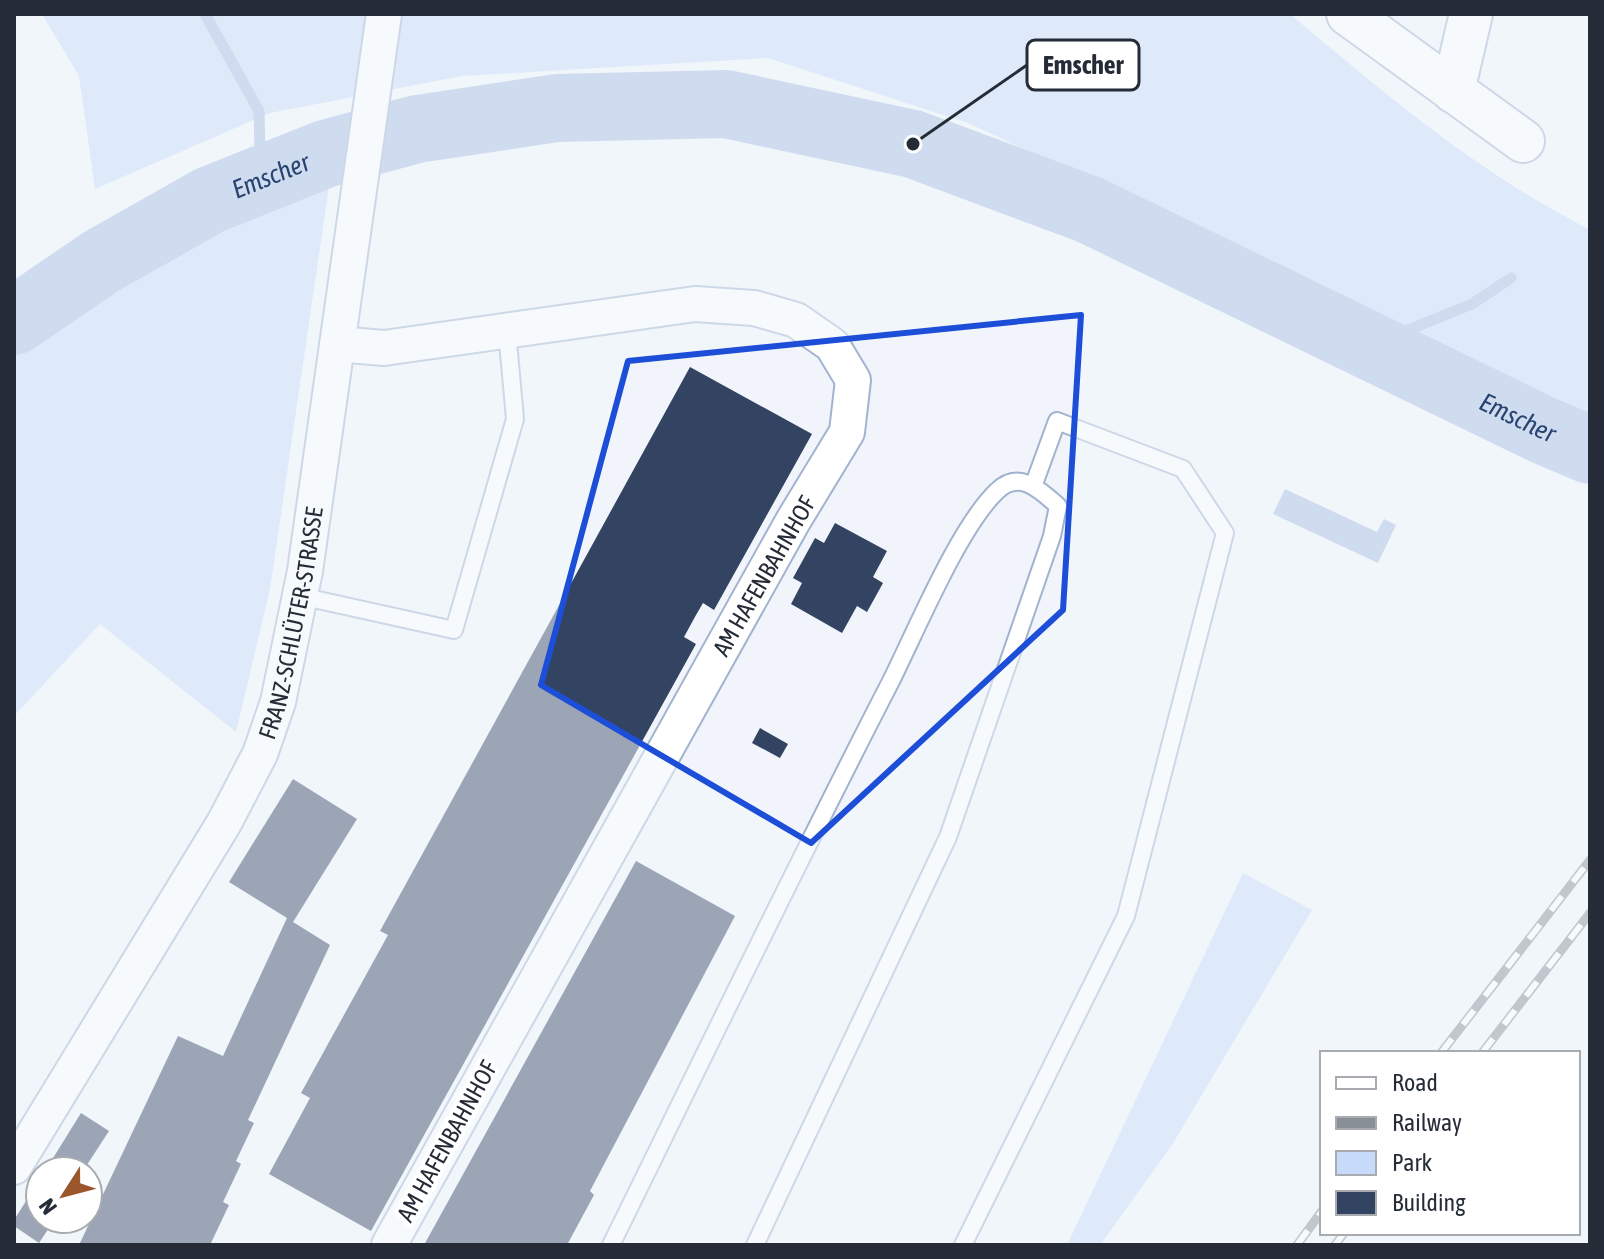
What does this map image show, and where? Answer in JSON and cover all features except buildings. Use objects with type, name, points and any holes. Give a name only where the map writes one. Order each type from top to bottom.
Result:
[{"type":"street","name":"FRANZ-SCHLÜTER-STRASSE","points":[[14,1167],[224,823],[260,754],[278,702],[300,596],[384,14]]},
{"type":"street","points":[[1348,14],[1523,141]]},
{"type":"street","points":[[1453,91],[1471,14]]},
{"type":"street","name":"AM HAFENBAHNHOF","points":[[337,344],[384,348],[695,304],[754,308],[796,320],[832,345],[853,380],[847,432],[793,521],[389,1245]]},
{"type":"lane","points":[[300,596],[454,630],[515,419],[507,331]]},
{"type":"lane","points":[[963,1245],[1126,916],[1225,533],[1183,469],[1057,421],[1034,484]]},
{"type":"lane","points":[[611,1245],[821,817],[965,536],[997,490],[1016,480],[1034,484],[1058,506],[1052,536],[948,837],[755,1245]]},
{"type":"highlighted area","points":[[1081,315],[1063,610],[811,843],[541,685],[628,361]]},
{"type":"green space","points":[[42,14],[1290,14],[1398,103],[1470,157],[1508,183],[1590,230],[1590,431],[1290,273],[968,123],[768,58],[462,76],[270,113],[95,189],[79,76]]},
{"type":"green space","points":[[329,186],[270,589],[236,732],[100,624],[14,716],[14,341],[70,302],[144,271],[237,223]]},
{"type":"green space","points":[[1243,873],[1312,910],[1172,1145],[1100,1245],[1067,1245]]},
{"type":"shaded area","points":[[1285,489],[1377,532],[1384,519],[1396,525],[1378,563],[1273,514]]},
{"type":"waterway","points":[[205,14],[259,111],[260,149],[233,191]]},
{"type":"waterway","name":"Emscher","points":[[14,321],[102,261],[210,200],[325,154],[417,129],[557,108],[726,104],[913,144],[1090,210],[1590,450]]},
{"type":"waterway","points":[[1371,345],[1472,304],[1511,278]]},
{"type":"railway","points":[[1443,1051],[1590,860]]},
{"type":"railway","points":[[1484,1051],[1590,913]]},
{"type":"railway","points":[[1297,1245],[1320,1214]]},
{"type":"railway","points":[[1335,1245],[1342,1235]]},
{"type":"place","name":"Emscher","points":[[913,144]]}]
